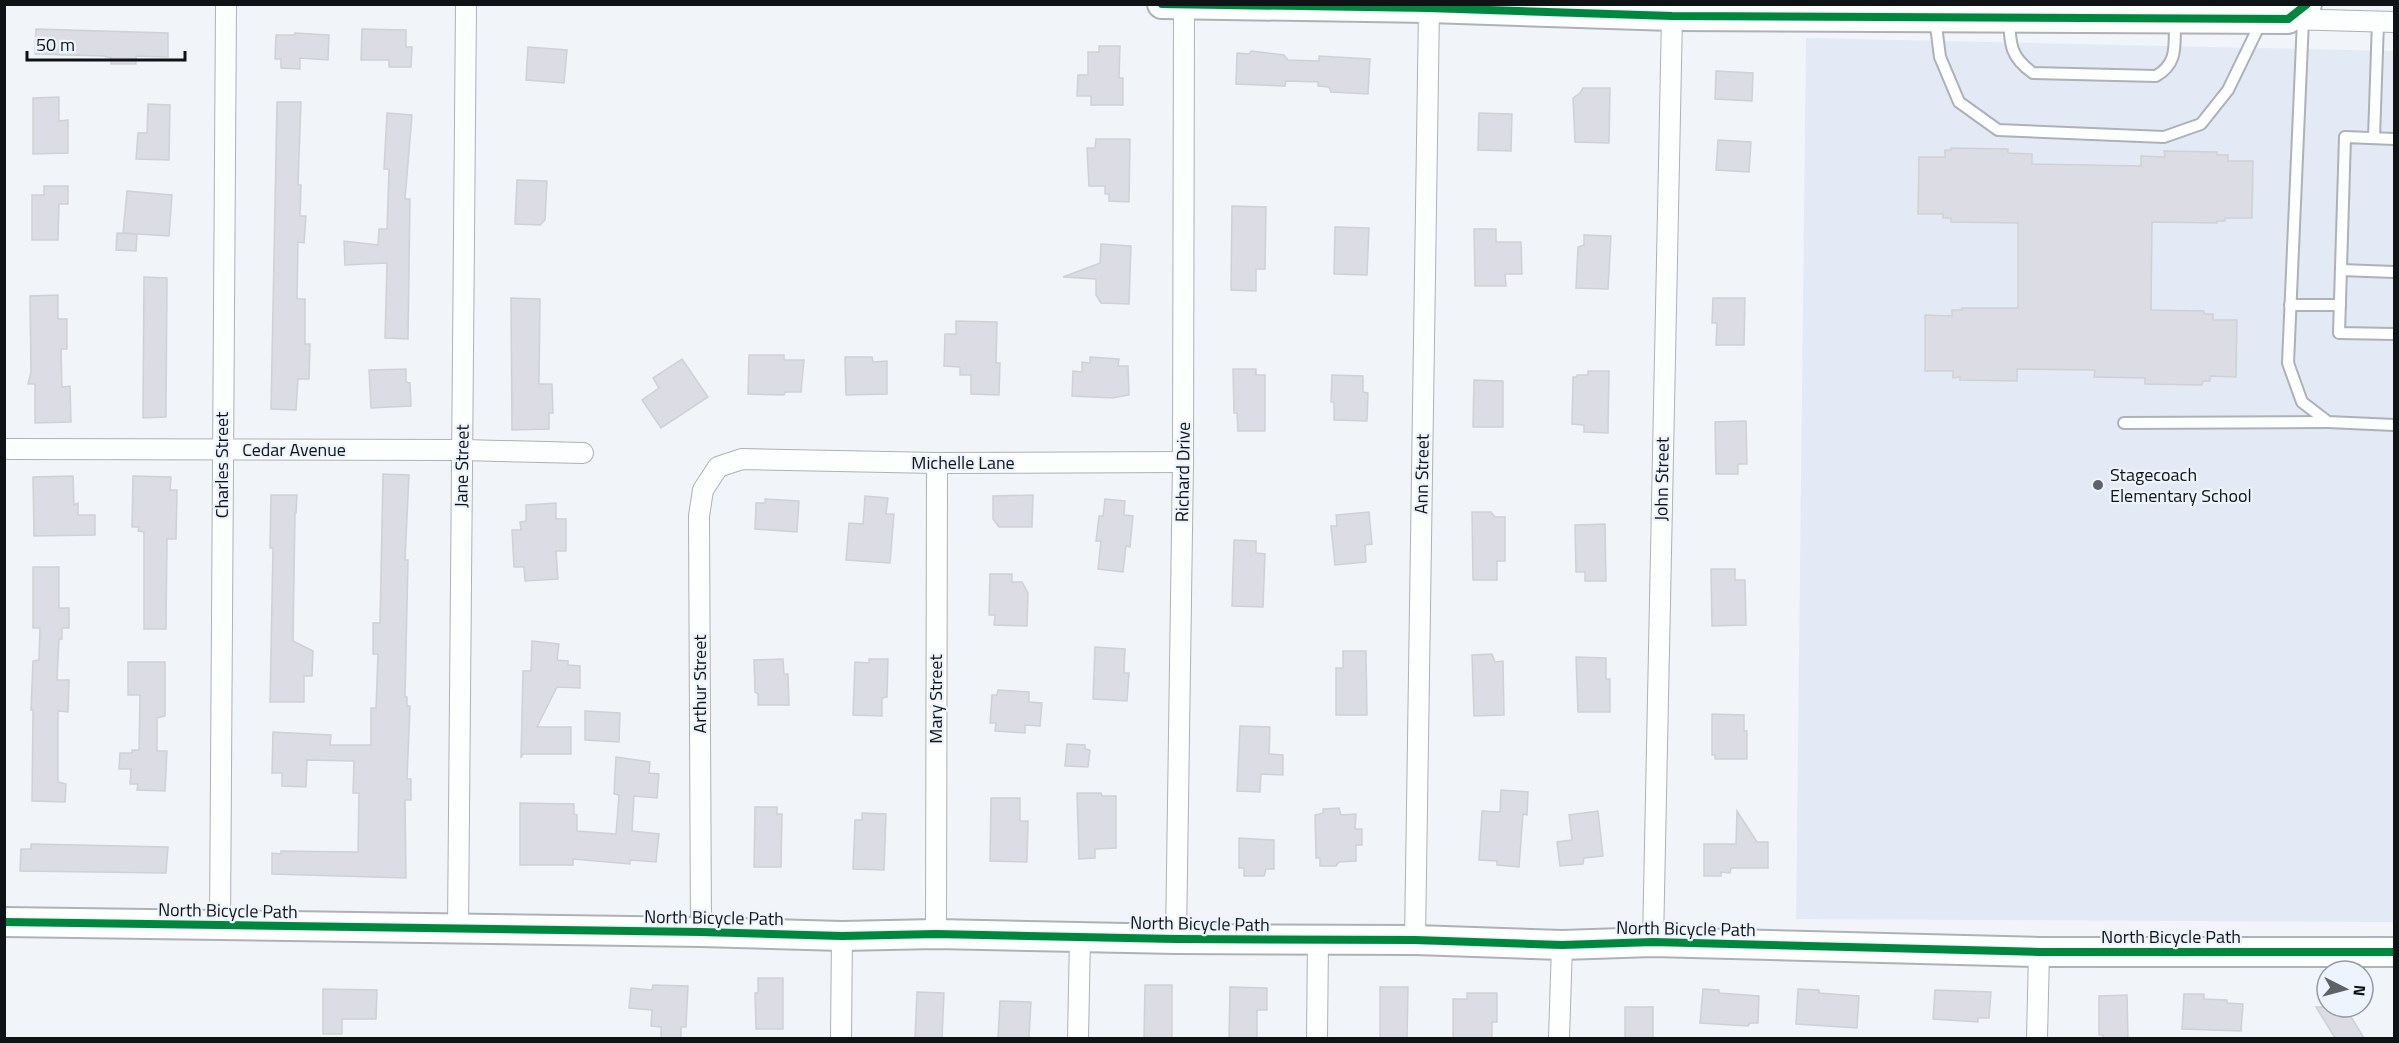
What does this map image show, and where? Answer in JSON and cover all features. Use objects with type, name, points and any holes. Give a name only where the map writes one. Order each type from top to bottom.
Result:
[{"type":"street","name":"Charles Street","points":[[220,926],[226,4]]},
{"type":"street","name":"Jane Street","points":[[458,928],[466,4]]},
{"type":"street","points":[[1162,4],[1440,8],[1672,16],[2175,19],[2290,16],[2386,22]]},
{"type":"street","name":"Richard Drive","points":[[1176,939],[1183,462],[1184,5]]},
{"type":"street","name":"Ann Street","points":[[1415,940],[1440,8]]},
{"type":"street","name":"John Street","points":[[1653,942],[1672,16]]},
{"type":"street","name":"Cedar Avenue","points":[[4,449],[463,450],[584,453]]},
{"type":"street","name":"Michelle Lane","points":[[742,459],[937,463],[1183,462]]},
{"type":"street","name":"Arthur Street","points":[[702,932],[699,516],[703,490],[718,467],[742,459]]},
{"type":"street","name":"Mary Street","points":[[936,934],[937,463]]},
{"type":"street","name":"North Bicycle Path","points":[[4,922],[842,936],[936,934],[1176,939],[1415,940],[1562,945],[1653,942],[2040,952],[2394,952]]},
{"type":"street","points":[[841,1038],[842,936]]},
{"type":"street","points":[[1078,1038],[1080,937]]},
{"type":"street","points":[[1317,1038],[1318,940]]},
{"type":"street","points":[[1559,1038],[1562,945]]},
{"type":"street","points":[[2037,1038],[2040,952]]},
{"type":"lane","points":[[1935,17],[1940,57],[1959,102],[1998,130],[2163,137],[2201,124],[2290,16]]},
{"type":"lane","points":[[2290,16],[2288,363],[2302,402],[2328,422]]},
{"type":"lane","points":[[2009,18],[2010,46],[2021,65],[2033,73],[2156,76],[2168,69],[2173,57],[2175,19]]},
{"type":"lane","points":[[2374,137],[2386,22]]},
{"type":"lane","points":[[2394,139],[2345,137],[2339,333],[2394,334]]},
{"type":"lane","points":[[2341,270],[2394,272]]},
{"type":"lane","points":[[2290,305],[2340,305]]},
{"type":"lane","points":[[2124,423],[2328,422],[2394,425]]},
{"type":"shaded area","name":"Stagecoach Elementary School","points":[[1806,38],[2394,51],[2394,922],[1796,919]]},
{"type":"building","points":[[36,29],[168,33],[168,57],[136,56],[136,64],[111,64],[111,58],[104,56],[35,54]]},
{"type":"building","points":[[362,29],[406,30],[406,47],[412,47],[411,67],[389,67],[389,60],[361,60]]},
{"type":"building","points":[[295,33],[329,35],[328,60],[300,58],[300,69],[281,68],[281,59],[275,59],[276,35],[295,35]]},
{"type":"building","points":[[1099,46],[1120,46],[1119,78],[1123,78],[1123,105],[1091,105],[1091,96],[1077,96],[1078,75],[1088,75],[1088,52],[1099,52]]},
{"type":"building","points":[[528,47],[567,50],[564,83],[526,80]]},
{"type":"building","points":[[1251,51],[1284,55],[1288,60],[1319,61],[1319,56],[1370,59],[1368,94],[1331,92],[1329,87],[1318,86],[1318,82],[1286,81],[1285,86],[1236,84],[1237,53],[1249,54]]},
{"type":"building","points":[[1716,71],[1753,73],[1752,101],[1715,99]]},
{"type":"building","points":[[1583,88],[1610,88],[1609,143],[1575,142],[1573,98]]},
{"type":"building","points":[[59,97],[59,121],[68,120],[68,153],[33,154],[33,98]]},
{"type":"building","points":[[277,102],[301,102],[298,185],[301,185],[300,216],[306,216],[304,243],[298,242],[297,299],[305,299],[305,344],[310,344],[309,379],[298,379],[296,410],[271,409]]},
{"type":"building","points":[[148,104],[170,105],[169,160],[136,159],[138,133],[147,133]]},
{"type":"building","points":[[387,113],[412,115],[405,199],[410,199],[408,339],[385,338],[387,263],[345,265],[344,241],[378,245],[379,229],[387,229],[389,169],[384,169]]},
{"type":"building","points":[[1479,113],[1512,114],[1511,151],[1478,150]]},
{"type":"building","points":[[1096,139],[1130,139],[1129,202],[1109,201],[1109,194],[1105,194],[1105,186],[1089,186],[1087,148],[1095,148]]},
{"type":"building","points":[[1718,140],[1751,142],[1749,172],[1716,170]]},
{"type":"building","points":[[1951,148],[2008,149],[2008,153],[2032,154],[2032,164],[2141,166],[2141,156],[2165,157],[2164,151],[2217,152],[2217,155],[2228,155],[2228,161],[2253,161],[2252,218],[2225,218],[2225,221],[2217,221],[2217,223],[2152,222],[2151,310],[2204,311],[2204,314],[2213,314],[2213,320],[2237,320],[2236,377],[2210,376],[2210,381],[2203,381],[2202,385],[2145,384],[2145,378],[2094,377],[2095,370],[2017,369],[2017,381],[1960,380],[1960,377],[1953,378],[1953,371],[1925,371],[1925,315],[1952,316],[1952,310],[1962,310],[1962,308],[2018,308],[2018,223],[1951,222],[1951,218],[1943,218],[1943,214],[1918,214],[1919,157],[1945,157],[1945,150],[1951,150]]},
{"type":"building","points":[[517,180],[547,181],[545,220],[540,225],[515,224]]},
{"type":"building","points":[[44,186],[68,186],[68,204],[59,204],[58,240],[32,240],[32,195],[44,195]]},
{"type":"building","points":[[127,191],[172,195],[169,236],[123,233]]},
{"type":"building","points":[[1232,206],[1266,207],[1265,269],[1256,269],[1256,291],[1231,290]]},
{"type":"building","points":[[1335,227],[1369,228],[1367,275],[1334,274]]},
{"type":"building","points":[[1474,229],[1496,229],[1496,242],[1521,242],[1522,274],[1505,274],[1506,286],[1475,286]]},
{"type":"building","points":[[117,233],[137,234],[136,251],[116,250]]},
{"type":"building","points":[[1584,235],[1611,236],[1608,289],[1576,288],[1578,247],[1584,245]]},
{"type":"building","points":[[1101,244],[1131,246],[1129,304],[1101,303],[1096,295],[1096,279],[1063,277],[1100,263]]},
{"type":"building","points":[[144,277],[167,278],[166,417],[143,418]]},
{"type":"building","points":[[58,295],[58,319],[67,319],[67,349],[61,349],[62,387],[70,386],[71,422],[35,423],[35,384],[28,384],[31,372],[30,296]]},
{"type":"building","points":[[511,298],[540,299],[539,384],[552,384],[553,413],[549,413],[549,429],[512,430]]},
{"type":"building","points":[[1713,298],[1745,298],[1744,345],[1716,345],[1717,323],[1712,323]]},
{"type":"building","points":[[956,321],[997,322],[996,363],[1000,363],[999,395],[971,394],[971,375],[960,375],[960,367],[944,366],[945,334],[956,334]]},
{"type":"building","points":[[749,355],[784,355],[784,360],[804,360],[801,392],[785,392],[784,395],[748,394]]},
{"type":"building","points":[[845,357],[872,357],[873,362],[887,361],[887,394],[846,395]]},
{"type":"building","points":[[1090,357],[1119,359],[1118,366],[1128,366],[1129,395],[1113,398],[1072,396],[1073,371],[1082,372],[1082,362],[1090,363]]},
{"type":"building","points":[[682,359],[708,397],[661,428],[642,400],[659,388],[653,378]]},
{"type":"building","points":[[406,369],[406,382],[410,383],[411,406],[371,408],[369,370]]},
{"type":"building","points":[[1233,369],[1256,369],[1256,375],[1265,375],[1265,431],[1238,431],[1237,413],[1234,413]]},
{"type":"building","points":[[1588,371],[1609,371],[1608,433],[1584,432],[1584,425],[1572,424],[1573,377],[1588,375]]},
{"type":"building","points":[[1332,375],[1363,376],[1363,392],[1368,393],[1367,421],[1334,420],[1334,402],[1331,402]]},
{"type":"building","points":[[1474,380],[1503,381],[1503,427],[1473,427]]},
{"type":"building","points":[[1746,421],[1747,464],[1738,464],[1738,474],[1716,474],[1715,422]]},
{"type":"building","points":[[383,474],[409,475],[405,560],[408,560],[405,697],[407,697],[407,706],[410,706],[407,779],[411,779],[411,800],[405,800],[406,878],[272,874],[272,853],[281,854],[281,851],[358,852],[359,793],[353,793],[354,761],[307,760],[306,787],[282,786],[282,773],[272,773],[273,732],[331,735],[330,745],[371,745],[371,708],[376,708],[378,654],[373,654],[373,623],[380,623]]},
{"type":"building","points":[[73,476],[74,505],[78,503],[78,515],[95,515],[95,535],[34,536],[33,477]]},
{"type":"building","points":[[133,476],[171,477],[170,490],[177,490],[176,539],[167,539],[166,629],[144,629],[144,532],[138,531],[139,527],[132,527]]},
{"type":"building","points":[[271,495],[297,495],[293,641],[313,651],[312,676],[304,676],[304,702],[270,702],[273,548],[270,548]]},
{"type":"building","points":[[1033,495],[1032,527],[999,527],[993,519],[993,496]]},
{"type":"building","points":[[865,496],[888,498],[886,514],[894,514],[890,563],[846,560],[849,523],[863,524]]},
{"type":"building","points":[[765,499],[799,501],[797,532],[755,529],[756,503],[765,503]]},
{"type":"building","points":[[1105,499],[1125,501],[1124,515],[1133,516],[1130,547],[1126,546],[1123,572],[1098,569],[1101,541],[1096,541],[1099,516],[1103,516]]},
{"type":"building","points":[[556,503],[556,519],[566,519],[566,551],[556,551],[558,579],[525,581],[524,567],[514,567],[512,530],[521,530],[520,522],[526,521],[526,505]]},
{"type":"building","points":[[1369,512],[1372,544],[1365,545],[1366,562],[1335,565],[1331,526],[1337,526],[1336,515]]},
{"type":"building","points":[[1472,512],[1491,512],[1495,517],[1505,517],[1505,561],[1497,561],[1497,580],[1473,580]]},
{"type":"building","points":[[1605,524],[1606,581],[1585,581],[1585,572],[1576,572],[1575,525]]},
{"type":"building","points":[[1234,540],[1256,541],[1256,553],[1265,554],[1263,607],[1232,606]]},
{"type":"building","points":[[33,567],[59,567],[59,608],[69,608],[69,628],[62,628],[62,639],[59,639],[57,680],[69,680],[68,712],[58,711],[58,782],[66,784],[65,802],[32,801],[33,661],[39,660],[40,628],[33,628]]},
{"type":"building","points":[[1711,569],[1735,569],[1735,580],[1745,580],[1746,625],[1712,626]]},
{"type":"building","points":[[990,574],[1012,574],[1012,582],[1022,582],[1028,593],[1027,626],[994,625],[995,615],[989,615]]},
{"type":"building","points":[[532,641],[559,644],[557,660],[568,661],[568,665],[580,666],[580,688],[557,687],[537,727],[571,727],[571,754],[523,754],[521,758],[523,671],[531,671]]},
{"type":"building","points":[[1095,647],[1125,649],[1124,673],[1129,673],[1127,701],[1093,699]]},
{"type":"building","points":[[1343,651],[1366,651],[1367,715],[1336,715],[1336,668],[1343,668]]},
{"type":"building","points":[[1492,654],[1495,662],[1503,661],[1504,715],[1474,716],[1472,655]]},
{"type":"building","points":[[1576,657],[1606,658],[1606,679],[1610,679],[1610,712],[1578,712]]},
{"type":"building","points":[[783,659],[784,674],[788,674],[789,705],[758,705],[758,694],[755,692],[754,660]]},
{"type":"building","points":[[869,659],[888,659],[887,697],[882,698],[882,716],[853,715],[855,662],[869,663]]},
{"type":"building","points":[[128,662],[165,662],[165,716],[157,718],[157,751],[167,751],[165,791],[137,790],[138,784],[130,784],[131,769],[119,769],[120,753],[132,753],[132,750],[139,750],[140,695],[128,695]]},
{"type":"building","points":[[998,690],[1029,692],[1029,702],[1042,703],[1040,726],[1025,725],[1025,733],[995,731],[996,723],[990,723],[992,695],[997,695]]},
{"type":"building","points":[[585,711],[620,713],[619,742],[585,740]]},
{"type":"building","points":[[1712,714],[1744,715],[1744,731],[1747,731],[1747,759],[1715,759],[1715,755],[1712,755]]},
{"type":"building","points":[[1240,726],[1270,727],[1269,754],[1283,755],[1283,775],[1261,774],[1260,792],[1237,791]]},
{"type":"building","points":[[1067,744],[1085,745],[1085,749],[1090,750],[1088,767],[1065,766]]},
{"type":"building","points":[[616,757],[650,762],[649,773],[659,774],[657,798],[634,796],[632,831],[659,834],[656,862],[630,860],[630,864],[573,859],[573,865],[520,865],[520,803],[574,804],[577,831],[616,834],[619,795],[614,794]]},
{"type":"building","points":[[1501,790],[1528,792],[1527,815],[1523,814],[1519,867],[1497,865],[1497,861],[1479,860],[1482,811],[1500,812]]},
{"type":"building","points":[[1077,793],[1101,793],[1102,796],[1116,796],[1116,848],[1095,849],[1095,858],[1079,859]]},
{"type":"building","points":[[991,798],[1020,798],[1020,821],[1028,821],[1027,862],[990,861]]},
{"type":"building","points":[[755,807],[777,807],[777,814],[782,814],[781,867],[754,867]]},
{"type":"building","points":[[1339,808],[1341,815],[1356,814],[1355,829],[1362,829],[1362,845],[1356,845],[1356,861],[1339,862],[1336,866],[1320,866],[1320,858],[1316,858],[1315,815],[1323,813],[1323,809]]},
{"type":"building","points":[[1598,811],[1603,856],[1584,858],[1583,864],[1560,866],[1557,842],[1572,840],[1569,815]]},
{"type":"building","points":[[1737,811],[1757,842],[1768,842],[1768,868],[1731,868],[1730,873],[1721,872],[1721,876],[1704,876],[1704,844],[1736,844]]},
{"type":"building","points":[[862,813],[886,814],[884,870],[853,869],[855,820],[862,820]]},
{"type":"building","points":[[1239,838],[1274,840],[1274,869],[1266,869],[1264,876],[1244,876],[1244,868],[1239,868]]},
{"type":"building","points":[[31,844],[168,847],[166,873],[20,871],[21,849],[31,849]]},
{"type":"building","points":[[758,978],[783,978],[783,1029],[756,1029],[755,993],[758,993]]},
{"type":"building","points":[[653,985],[688,986],[686,1027],[681,1027],[681,1038],[661,1038],[661,1027],[651,1026],[652,1010],[629,1008],[631,988],[652,990]]},
{"type":"building","points":[[1145,985],[1172,985],[1172,1038],[1144,1038]]},
{"type":"building","points":[[1230,987],[1267,988],[1267,1010],[1257,1010],[1257,1038],[1229,1038]]},
{"type":"building","points":[[1380,987],[1408,987],[1407,1038],[1380,1038]]},
{"type":"building","points":[[323,989],[377,990],[376,1019],[342,1019],[342,1034],[323,1034]]},
{"type":"building","points":[[1703,989],[1719,990],[1719,993],[1759,996],[1758,1023],[1750,1023],[1748,1026],[1700,1023]]},
{"type":"building","points":[[1798,989],[1859,996],[1857,1028],[1796,1024]]},
{"type":"building","points":[[1935,990],[1991,992],[1989,1018],[1978,1018],[1978,1022],[1933,1019]]},
{"type":"building","points":[[917,992],[944,993],[942,1038],[915,1038]]},
{"type":"building","points":[[1467,993],[1497,993],[1497,1022],[1492,1022],[1492,1038],[1453,1038],[1453,999],[1467,999]]},
{"type":"building","points":[[2184,994],[2204,994],[2204,999],[2227,1000],[2227,1003],[2243,1004],[2241,1031],[2182,1029]]},
{"type":"building","points":[[2127,995],[2128,1038],[2103,1038],[2103,1035],[2099,1035],[2099,996]]},
{"type":"building","points":[[1000,1001],[1031,1002],[1029,1038],[998,1038]]},
{"type":"building","points":[[1625,1007],[1653,1007],[1653,1038],[1625,1038]]},
{"type":"building","points":[[2323,1019],[2352,1019],[2364,1038],[2335,1038]]},
{"type":"cycle path","points":[[1162,4],[1429,8],[1672,16],[2288,19],[2307,4]]},
{"type":"cycle path","points":[[4,922],[842,936],[936,934],[1176,939],[1415,940],[1562,945],[1653,942],[2039,952],[2394,952]]},
{"type":"place","name":"Stagecoach Elementary School","points":[[2098,485]]}]
